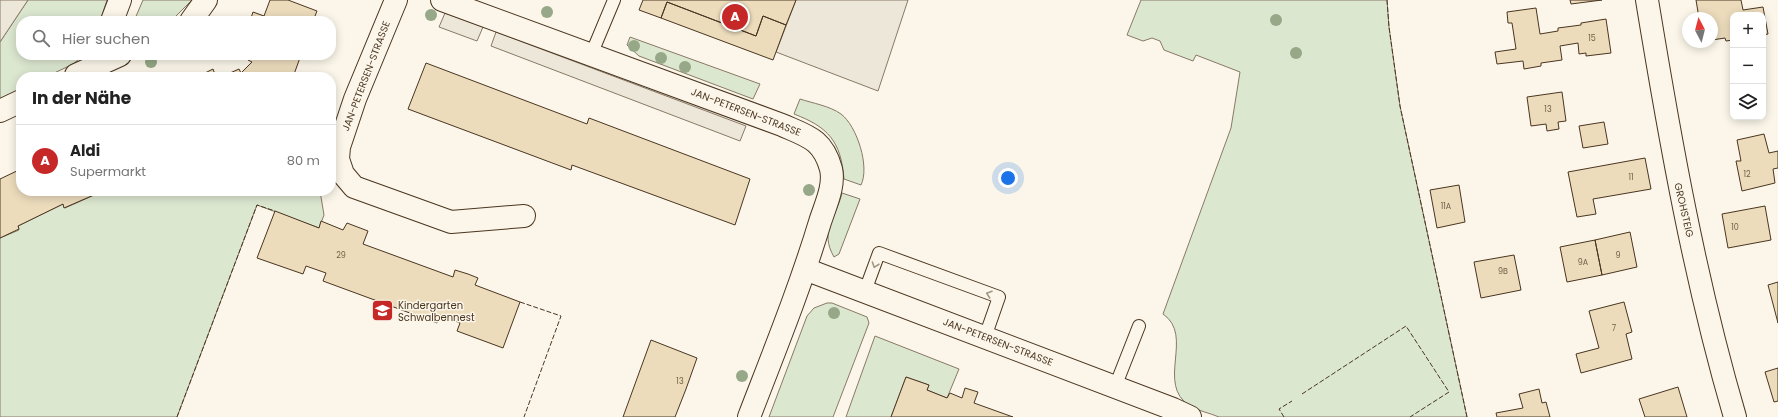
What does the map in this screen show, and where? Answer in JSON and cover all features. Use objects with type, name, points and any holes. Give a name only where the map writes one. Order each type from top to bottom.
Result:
[{"type":"street","points":[[114,16],[120,0]]},
{"type":"street","points":[[195,16],[206,0]]},
{"type":"street","name":"JAN-PETERSEN-STRASSE","points":[[396,0],[356,99],[339,147],[338,159],[343,174],[354,187],[451,222],[524,216]]},
{"type":"street","name":"JAN-PETERSEN-STRASSE","points":[[442,0],[782,125],[812,138],[819,144],[827,156],[831,171],[832,183],[805,269],[749,417]]},
{"type":"street","name":"GROHSTEIG","points":[[1647,0],[1678,180],[1709,321],[1735,417]]},
{"type":"street","points":[[78,72],[92,60]]},
{"type":"street","points":[[83,72],[109,60]]},
{"type":"street","points":[[0,111],[16,103]]},
{"type":"street","name":"JAN-PETERSEN-STRASSE","points":[[805,269],[1115,386],[1181,413]]},
{"type":"lane","points":[[591,55],[614,0]]},
{"type":"lane","points":[[865,291],[879,253],[999,297],[985,337]]},
{"type":"lane","points":[[1115,386],[1139,326]]},
{"type":"green space","points":[[28,0],[107,0],[102,16],[17,16]]},
{"type":"green space","points":[[143,0],[192,0],[176,16],[136,16]]},
{"type":"green space","points":[[1141,0],[1387,0],[1389,27],[1400,106],[1467,417],[1219,417],[1193,408],[1180,397],[1176,385],[1175,373],[1176,335],[1172,323],[1163,314],[1231,128],[1240,72],[1196,55],[1193,61],[1164,50],[1160,41],[1152,38],[1143,41],[1127,35]]},
{"type":"green space","points":[[16,18],[16,60],[78,60],[56,72],[16,72],[16,92],[0,100],[0,42]]},
{"type":"green space","points":[[630,37],[760,84],[753,99],[639,56],[627,45]]},
{"type":"green space","points":[[800,99],[832,109],[841,114],[847,120],[857,137],[863,158],[864,168],[861,185],[844,179],[840,155],[831,137],[816,124],[794,114]]},
{"type":"green space","points":[[842,193],[860,199],[839,254],[834,257],[828,240],[828,232]]},
{"type":"green space","points":[[92,196],[321,196],[324,215],[319,228],[257,205],[177,417],[0,417],[0,238],[19,230],[18,226],[63,204],[65,208]]},
{"type":"green space","points":[[827,303],[832,303],[867,317],[869,323],[833,417],[769,417],[807,316],[814,308]]},
{"type":"green space","points":[[875,336],[959,369],[947,398],[927,390],[929,385],[906,377],[891,417],[846,417]]},
{"type":"shaded area","points":[[0,0],[28,0],[16,16],[0,42]]},
{"type":"shaded area","points":[[796,0],[908,0],[878,91],[776,52]]},
{"type":"shaded area","points":[[445,13],[483,27],[477,41],[439,27]]},
{"type":"shaded area","points":[[496,32],[746,126],[740,141],[491,46]]},
{"type":"building","points":[[270,0],[288,0],[317,11],[315,16],[264,16]]},
{"type":"building","points":[[643,0],[796,0],[786,25],[763,16],[756,36],[667,2],[661,18],[639,10]]},
{"type":"building","points":[[1570,0],[1602,0],[1571,4]]},
{"type":"building","points":[[1696,0],[1741,0],[1743,10],[1763,7],[1764,12],[1730,12],[1730,40],[1726,41],[1725,38],[1718,39],[1718,12],[1698,12]]},
{"type":"building","points":[[667,2],[756,36],[763,16],[786,25],[773,60],[661,18]]},
{"type":"building","points":[[1536,8],[1540,34],[1558,31],[1558,28],[1581,25],[1581,23],[1606,19],[1611,53],[1586,56],[1586,53],[1579,54],[1578,43],[1560,46],[1562,60],[1541,63],[1541,66],[1524,69],[1523,61],[1497,64],[1495,52],[1516,49],[1512,23],[1508,23],[1507,12]]},
{"type":"building","points":[[253,12],[264,16],[252,16]]},
{"type":"building","points":[[1766,23],[1768,34],[1766,34]]},
{"type":"building","points":[[248,60],[299,60],[295,72],[242,72],[252,62]]},
{"type":"building","points":[[426,63],[587,124],[589,118],[750,179],[735,225],[572,165],[571,170],[408,109]]},
{"type":"building","points":[[213,69],[214,72],[207,72]]},
{"type":"building","points":[[239,69],[240,72],[232,72]]},
{"type":"building","points":[[1562,92],[1566,121],[1558,122],[1559,129],[1547,131],[1546,124],[1531,126],[1527,97]]},
{"type":"building","points":[[1604,122],[1608,144],[1583,148],[1579,126]]},
{"type":"building","points":[[1764,134],[1769,153],[1778,151],[1778,168],[1773,169],[1775,183],[1742,191],[1736,161],[1741,161],[1737,140]]},
{"type":"building","points":[[1645,158],[1651,189],[1593,199],[1596,214],[1577,217],[1568,172]]},
{"type":"building","points":[[16,171],[16,196],[92,196],[64,208],[63,204],[18,226],[19,229],[0,238],[0,179]]},
{"type":"building","points":[[1459,185],[1465,222],[1437,228],[1430,190]]},
{"type":"building","points":[[1765,206],[1771,240],[1728,248],[1722,214]]},
{"type":"building","points":[[275,211],[319,228],[321,221],[343,230],[347,223],[368,231],[363,244],[453,277],[455,270],[468,274],[478,278],[475,285],[520,302],[503,348],[457,331],[460,323],[440,315],[437,323],[323,281],[326,273],[306,266],[303,274],[257,258]]},
{"type":"building","points":[[1630,232],[1637,267],[1602,275],[1595,240]]},
{"type":"building","points":[[1595,240],[1602,275],[1567,282],[1560,247]]},
{"type":"building","points":[[1514,255],[1521,290],[1481,298],[1474,262]]},
{"type":"building","points":[[1778,282],[1778,323],[1768,285]]},
{"type":"building","points":[[1624,302],[1632,332],[1626,334],[1632,359],[1581,373],[1576,354],[1599,348],[1589,311]]},
{"type":"building","points":[[651,340],[697,358],[686,389],[675,417],[623,417]]},
{"type":"building","points":[[1778,368],[1778,401],[1774,402],[1765,372]]},
{"type":"building","points":[[906,377],[929,385],[927,390],[947,398],[950,393],[962,398],[965,388],[978,392],[974,403],[1013,417],[891,417]]},
{"type":"building","points":[[1678,387],[1687,417],[1645,417],[1639,399]]},
{"type":"building","points":[[1539,389],[1542,403],[1546,402],[1550,417],[1497,417],[1496,413],[1523,408],[1519,394]]},
{"type":"fence","points":[[1387,0],[1389,27],[1400,106],[1467,417]]},
{"type":"fence","points":[[177,417],[257,205],[275,211]]},
{"type":"fence","points":[[520,302],[561,316],[524,417]]},
{"type":"fence","points":[[1302,394],[1406,326],[1449,392],[1410,417]]},
{"type":"fence","points":[[1284,417],[1279,409],[1292,401]]},
{"type":"place","name":"Aldi","points":[[735,17]]},
{"type":"place","name":"Kindergarten Schwalbennest","points":[[383,311]]}]
